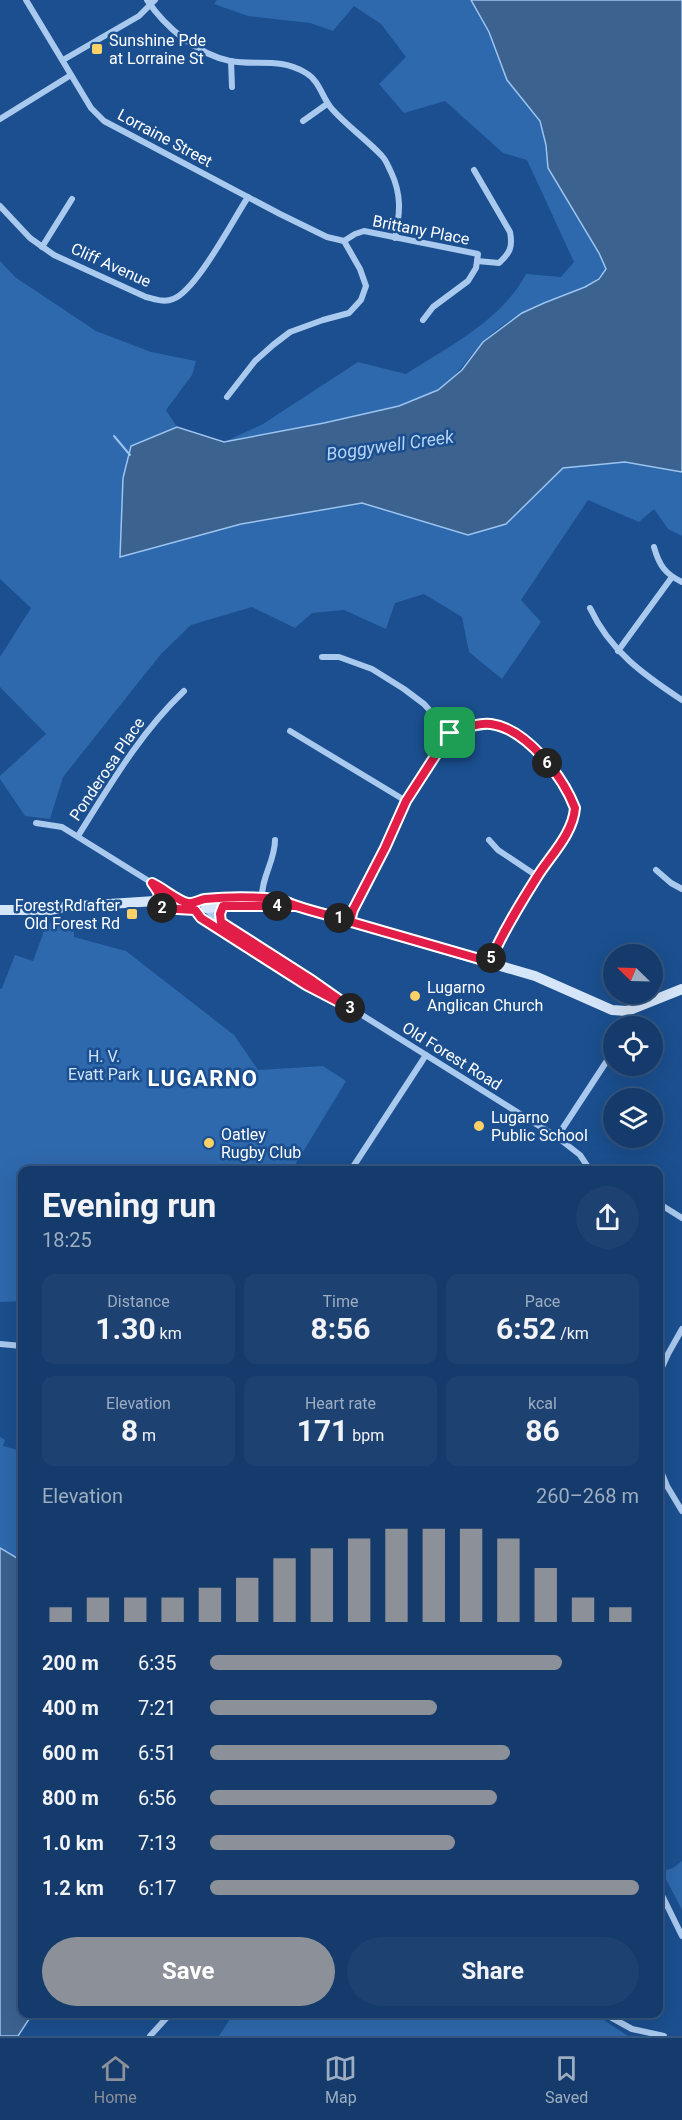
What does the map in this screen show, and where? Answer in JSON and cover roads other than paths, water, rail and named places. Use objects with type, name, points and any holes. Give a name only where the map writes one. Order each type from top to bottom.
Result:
[{"type":"street","name":"Lorraine Street","points":[[26,0],[92,108],[113,127],[327,237],[344,241]]},
{"type":"street","points":[[63,60],[139,16],[149,3],[155,0]]},
{"type":"street","points":[[149,3],[165,21],[207,54],[231,61],[283,63],[307,74],[321,88],[327,104],[384,158],[396,183],[400,200],[395,238]]},
{"type":"street","points":[[231,61],[232,87]]},
{"type":"street","points":[[0,119],[71,75]]},
{"type":"street","points":[[303,122],[327,104]]},
{"type":"street","points":[[474,170],[510,232],[512,243],[510,254],[499,263],[477,261]]},
{"type":"street","name":"Cliff Avenue","points":[[0,206],[30,238],[54,255],[146,297],[161,301],[174,299],[190,288],[248,197]]},
{"type":"street","points":[[42,247],[72,199]]},
{"type":"street","name":"Brittany Place","points":[[344,241],[364,231],[478,254],[476,268],[468,281],[433,307],[423,320]]},
{"type":"street","points":[[227,397],[255,361],[281,338],[290,332],[323,320],[349,314],[361,300],[366,286],[360,269],[344,241]]},
{"type":"street","points":[[654,547],[660,566],[672,577],[682,582]]},
{"type":"street","points":[[618,651],[672,577]]},
{"type":"street","points":[[590,608],[601,629],[618,651],[641,672],[682,700]]},
{"type":"street","points":[[322,657],[339,657],[372,669],[424,704],[450,733]]},
{"type":"street","name":"Ponderosa Place","points":[[78,836],[139,740],[163,711],[184,691]]},
{"type":"street","points":[[350,921],[353,910],[406,801],[450,733],[478,724],[492,724],[522,736],[538,752],[568,792],[575,808],[565,835],[537,876],[490,962]]},
{"type":"street","points":[[290,731],[406,801]]},
{"type":"street","name":"Ponderosa Place","points":[[36,823],[62,827],[170,892],[180,901]]},
{"type":"street","points":[[262,898],[263,885],[274,855],[275,840]]},
{"type":"street","points":[[489,840],[498,850],[537,876]]},
{"type":"street","points":[[656,870],[682,889]]},
{"type":"street","points":[[152,883],[157,889],[160,904]]},
{"type":"street","points":[[0,910],[52,910],[64,913],[180,901],[199,907],[262,898],[283,900],[296,906],[541,978],[616,1011],[627,1011],[682,989]]},
{"type":"street","points":[[160,904],[199,907],[296,906]]},
{"type":"street","points":[[221,922],[220,914],[223,906]]},
{"type":"street","name":"Old Forest Road","points":[[199,907],[354,1010],[557,1137],[580,1155],[587,1166]]},
{"type":"street","name":"Old Forest Road","points":[[199,907],[204,920],[306,985],[354,1010]]},
{"type":"street","points":[[627,1011],[627,1016]]},
{"type":"street","points":[[354,1166],[426,1055]]},
{"type":"street","points":[[557,1137],[603,1067]]},
{"type":"street","points":[[663,1206],[682,1218]]},
{"type":"street","points":[[663,1366],[682,1329]]},
{"type":"street","points":[[0,1344],[18,1346]]},
{"type":"street","points":[[663,1476],[682,1511]]},
{"type":"street","points":[[663,1897],[682,1935]]},
{"type":"street","points":[[150,2036],[166,2018]]},
{"type":"street","points":[[612,2018],[632,2029],[664,2036]]},
{"type":"water","points":[[471,0],[682,0],[682,472],[625,462],[563,468],[506,524],[468,535],[362,503],[241,524],[120,557],[123,478],[131,446],[177,427],[224,442],[399,406],[438,390],[462,370],[483,342],[522,313],[585,287],[599,279],[606,269],[599,253],[548,168],[546,145],[540,121],[507,80],[489,32]]},
{"type":"water","points":[[0,1548],[18,1559],[18,2018],[30,2018],[18,2036],[0,2036]]},
{"type":"waterway","name":"Boggywell Creek","points":[[114,436],[130,455]]},
{"type":"place","name":"Sunshine Pde at Lorraine St","points":[[97,49]]},
{"type":"place","name":"Forest Rd after Old Forest Rd","points":[[132,914]]},
{"type":"place","name":"Lugarno Anglican Church","points":[[415,996]]},
{"type":"place","name":"Lugarno Public School","points":[[479,1126]]},
{"type":"place","name":"Oatley Rugby Club","points":[[209,1143]]},
{"type":"district","name":"LUGARNO","points":[[203,1078]]},
{"type":"park label","name":"H. V. Evatt Park","points":[[104,1065]]}]
